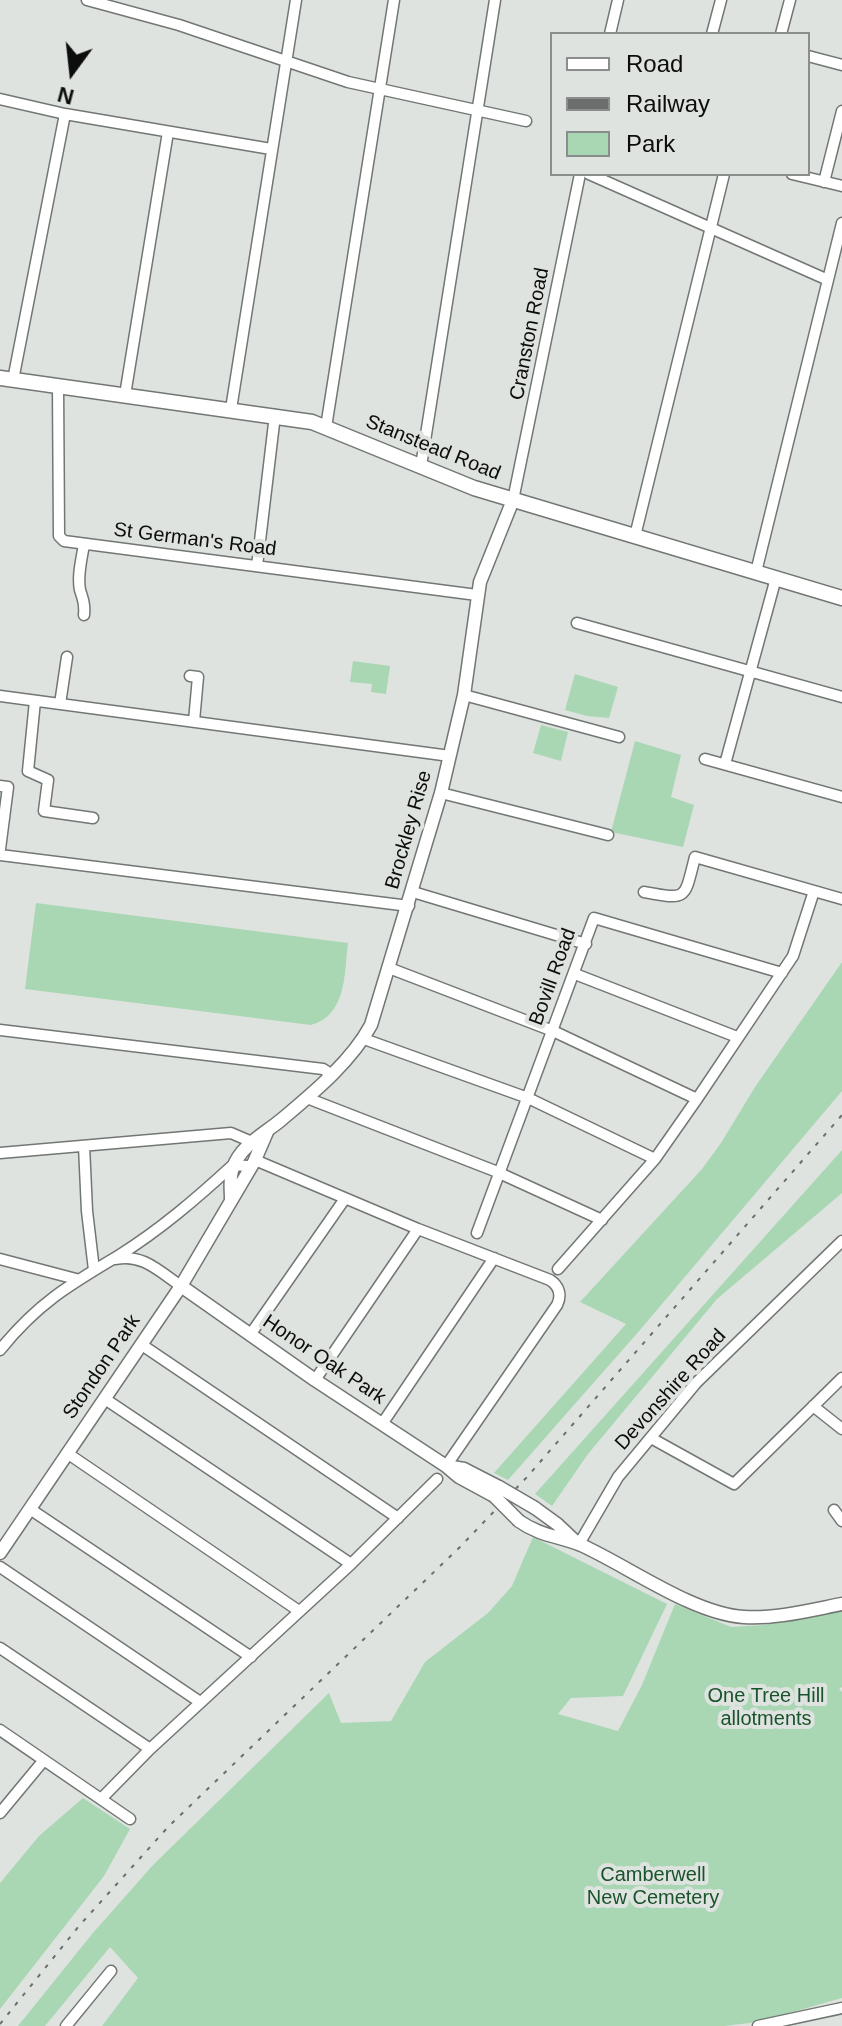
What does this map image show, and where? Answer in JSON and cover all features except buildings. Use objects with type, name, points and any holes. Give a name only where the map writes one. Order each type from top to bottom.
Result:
[{"type":"highway","name":"Stanstead Road","points":[[6,379],[275,415],[326,427],[466,485],[842,598]]},
{"type":"main road","name":"Brockley Rise","points":[[267,1132],[331,1074],[364,1039],[371,1025],[441,793],[464,695],[477,595],[484,569],[513,500]]},
{"type":"main road","points":[[242,1171],[252,1142],[267,1132]]},
{"type":"main road","name":"Stondon Park","points":[[0,1553],[181,1286],[231,1199],[242,1171],[267,1132]]},
{"type":"main road","name":"Honor Oak Park","points":[[181,1286],[459,1477],[535,1508],[579,1544],[675,1594],[743,1617],[788,1614],[842,1604]]},
{"type":"main road","name":"Honor Oak Park","points":[[496,1492],[519,1521],[547,1537],[579,1544]]},
{"type":"street","points":[[87,0],[179,25],[285,62],[379,90],[477,105],[526,121]]},
{"type":"street","points":[[231,409],[296,0]]},
{"type":"street","points":[[326,427],[394,0]]},
{"type":"street","points":[[421,466],[495,0]]},
{"type":"street","points":[[610,32],[618,0]]},
{"type":"street","points":[[713,32],[721,0]]},
{"type":"street","points":[[782,32],[790,0]]},
{"type":"street","points":[[810,57],[842,65]]},
{"type":"street","points":[[0,99],[65,114],[271,149]]},
{"type":"street","points":[[824,182],[842,111]]},
{"type":"street","points":[[6,379],[65,114]]},
{"type":"street","points":[[125,395],[168,132]]},
{"type":"street","name":"Cranston Road","points":[[513,500],[580,176]]},
{"type":"street","points":[[594,176],[828,280]]},
{"type":"street","points":[[635,536],[724,176]]},
{"type":"street","points":[[800,176],[842,186]]},
{"type":"street","points":[[756,572],[842,223]]},
{"type":"street","name":"St German's Road","points":[[58,386],[59,536],[64,541],[477,595]]},
{"type":"street","points":[[257,566],[275,415]]},
{"type":"street","points":[[84,544],[80,575],[85,599],[84,615]]},
{"type":"street","points":[[725,764],[776,578]]},
{"type":"street","points":[[577,623],[842,697]]},
{"type":"street","points":[[60,704],[67,657]]},
{"type":"street","points":[[190,676],[198,677],[194,721]]},
{"type":"street","points":[[464,695],[619,737]]},
{"type":"street","points":[[0,696],[450,756]]},
{"type":"street","points":[[35,701],[28,771],[48,780],[44,811],[93,818]]},
{"type":"street","points":[[705,759],[842,797]]},
{"type":"street","points":[[4,787],[0,852],[409,906]]},
{"type":"street","points":[[441,793],[608,835]]},
{"type":"street","points":[[644,892],[674,898],[682,896],[695,857],[842,899]]},
{"type":"street","points":[[558,1269],[655,1159],[697,1099],[793,956],[814,891]]},
{"type":"street","points":[[413,892],[586,944]]},
{"type":"street","name":"Bovill Road","points":[[477,1233],[594,918],[782,973]]},
{"type":"street","points":[[389,968],[553,1031],[697,1099]]},
{"type":"street","points":[[575,974],[737,1037]]},
{"type":"street","points":[[0,1030],[323,1069],[331,1074]]},
{"type":"street","points":[[364,1039],[528,1098],[655,1159]]},
{"type":"street","points":[[307,1098],[500,1173],[602,1220]]},
{"type":"street","points":[[0,1153],[231,1133],[252,1142]]},
{"type":"street","points":[[84,1146],[94,1270]]},
{"type":"street","points":[[50,1297],[70,1287],[76,1279],[110,1260],[242,1171],[344,1200],[550,1280],[560,1292],[557,1305],[446,1466]]},
{"type":"street","points":[[250,1335],[344,1200]]},
{"type":"street","points":[[315,1380],[418,1229]]},
{"type":"street","points":[[141,1258],[139,1250],[143,1238]]},
{"type":"street","name":"Devonshire Road","points":[[579,1544],[618,1477],[696,1383],[842,1241]]},
{"type":"street","points":[[110,1260],[128,1256],[141,1258],[181,1286]]},
{"type":"street","points":[[382,1424],[494,1258]]},
{"type":"street","points":[[0,1259],[76,1279]]},
{"type":"street","points":[[0,1350],[50,1297],[55,1288],[48,1273]]},
{"type":"street","points":[[142,1345],[398,1518]]},
{"type":"street","points":[[651,1438],[734,1484],[842,1378]]},
{"type":"street","points":[[105,1399],[351,1564]]},
{"type":"street","points":[[813,1406],[842,1429]]},
{"type":"street","points":[[67,1453],[299,1611]]},
{"type":"street","points":[[101,1799],[150,1749],[351,1564],[437,1479]]},
{"type":"street","points":[[30,1509],[251,1657]]},
{"type":"street","points":[[834,1510],[842,1521]]},
{"type":"street","points":[[0,1567],[200,1702]]},
{"type":"street","points":[[0,1648],[150,1749]]},
{"type":"street","points":[[0,1730],[130,1819]]},
{"type":"street","points":[[0,1813],[44,1760]]},
{"type":"street","points":[[66,2026],[111,1971]]},
{"type":"street","points":[[758,2026],[842,2008]]},
{"type":"green space","points":[[353,661],[390,666],[386,694],[371,692],[372,684],[350,682]]},
{"type":"green space","points":[[575,674],[618,687],[609,718],[565,710]]},
{"type":"green space","points":[[541,725],[568,732],[561,761],[533,753]]},
{"type":"green space","points":[[635,741],[681,755],[671,797],[694,805],[683,847],[611,832]]},
{"type":"green space","points":[[36,903],[348,943],[342,992],[331,1012],[311,1025],[25,989]]},
{"type":"green space","points":[[842,962],[842,1091],[640,1330],[508,1480],[494,1473],[626,1324],[580,1302],[702,1169]]},
{"type":"green space","points":[[842,1150],[842,1193],[717,1299],[588,1454],[552,1506],[535,1494]]},
{"type":"green space","points":[[533,1537],[667,1604],[623,1696],[571,1698],[558,1714],[618,1731],[642,1685],[675,1604],[731,1627],[765,1625],[842,1610],[842,1687],[839,1689],[842,1692],[842,1998],[758,2022],[724,2026],[102,2026],[138,1978],[110,1947],[45,2026],[18,2026],[92,1934],[153,1865],[329,1693],[341,1723],[391,1721],[425,1662],[488,1613],[512,1586]]},
{"type":"green space","points":[[83,1798],[130,1829],[104,1876],[0,2009],[0,1883],[39,1836]]},
{"type":"railway","points":[[0,2024],[79,1926],[169,1826],[460,1547],[527,1477],[842,1115]]},
{"type":"park label","name":"One Tree Hill allotments","points":[[766,1708]]},
{"type":"park label","name":"Camberwell New Cemetery","points":[[653,1886]]}]
